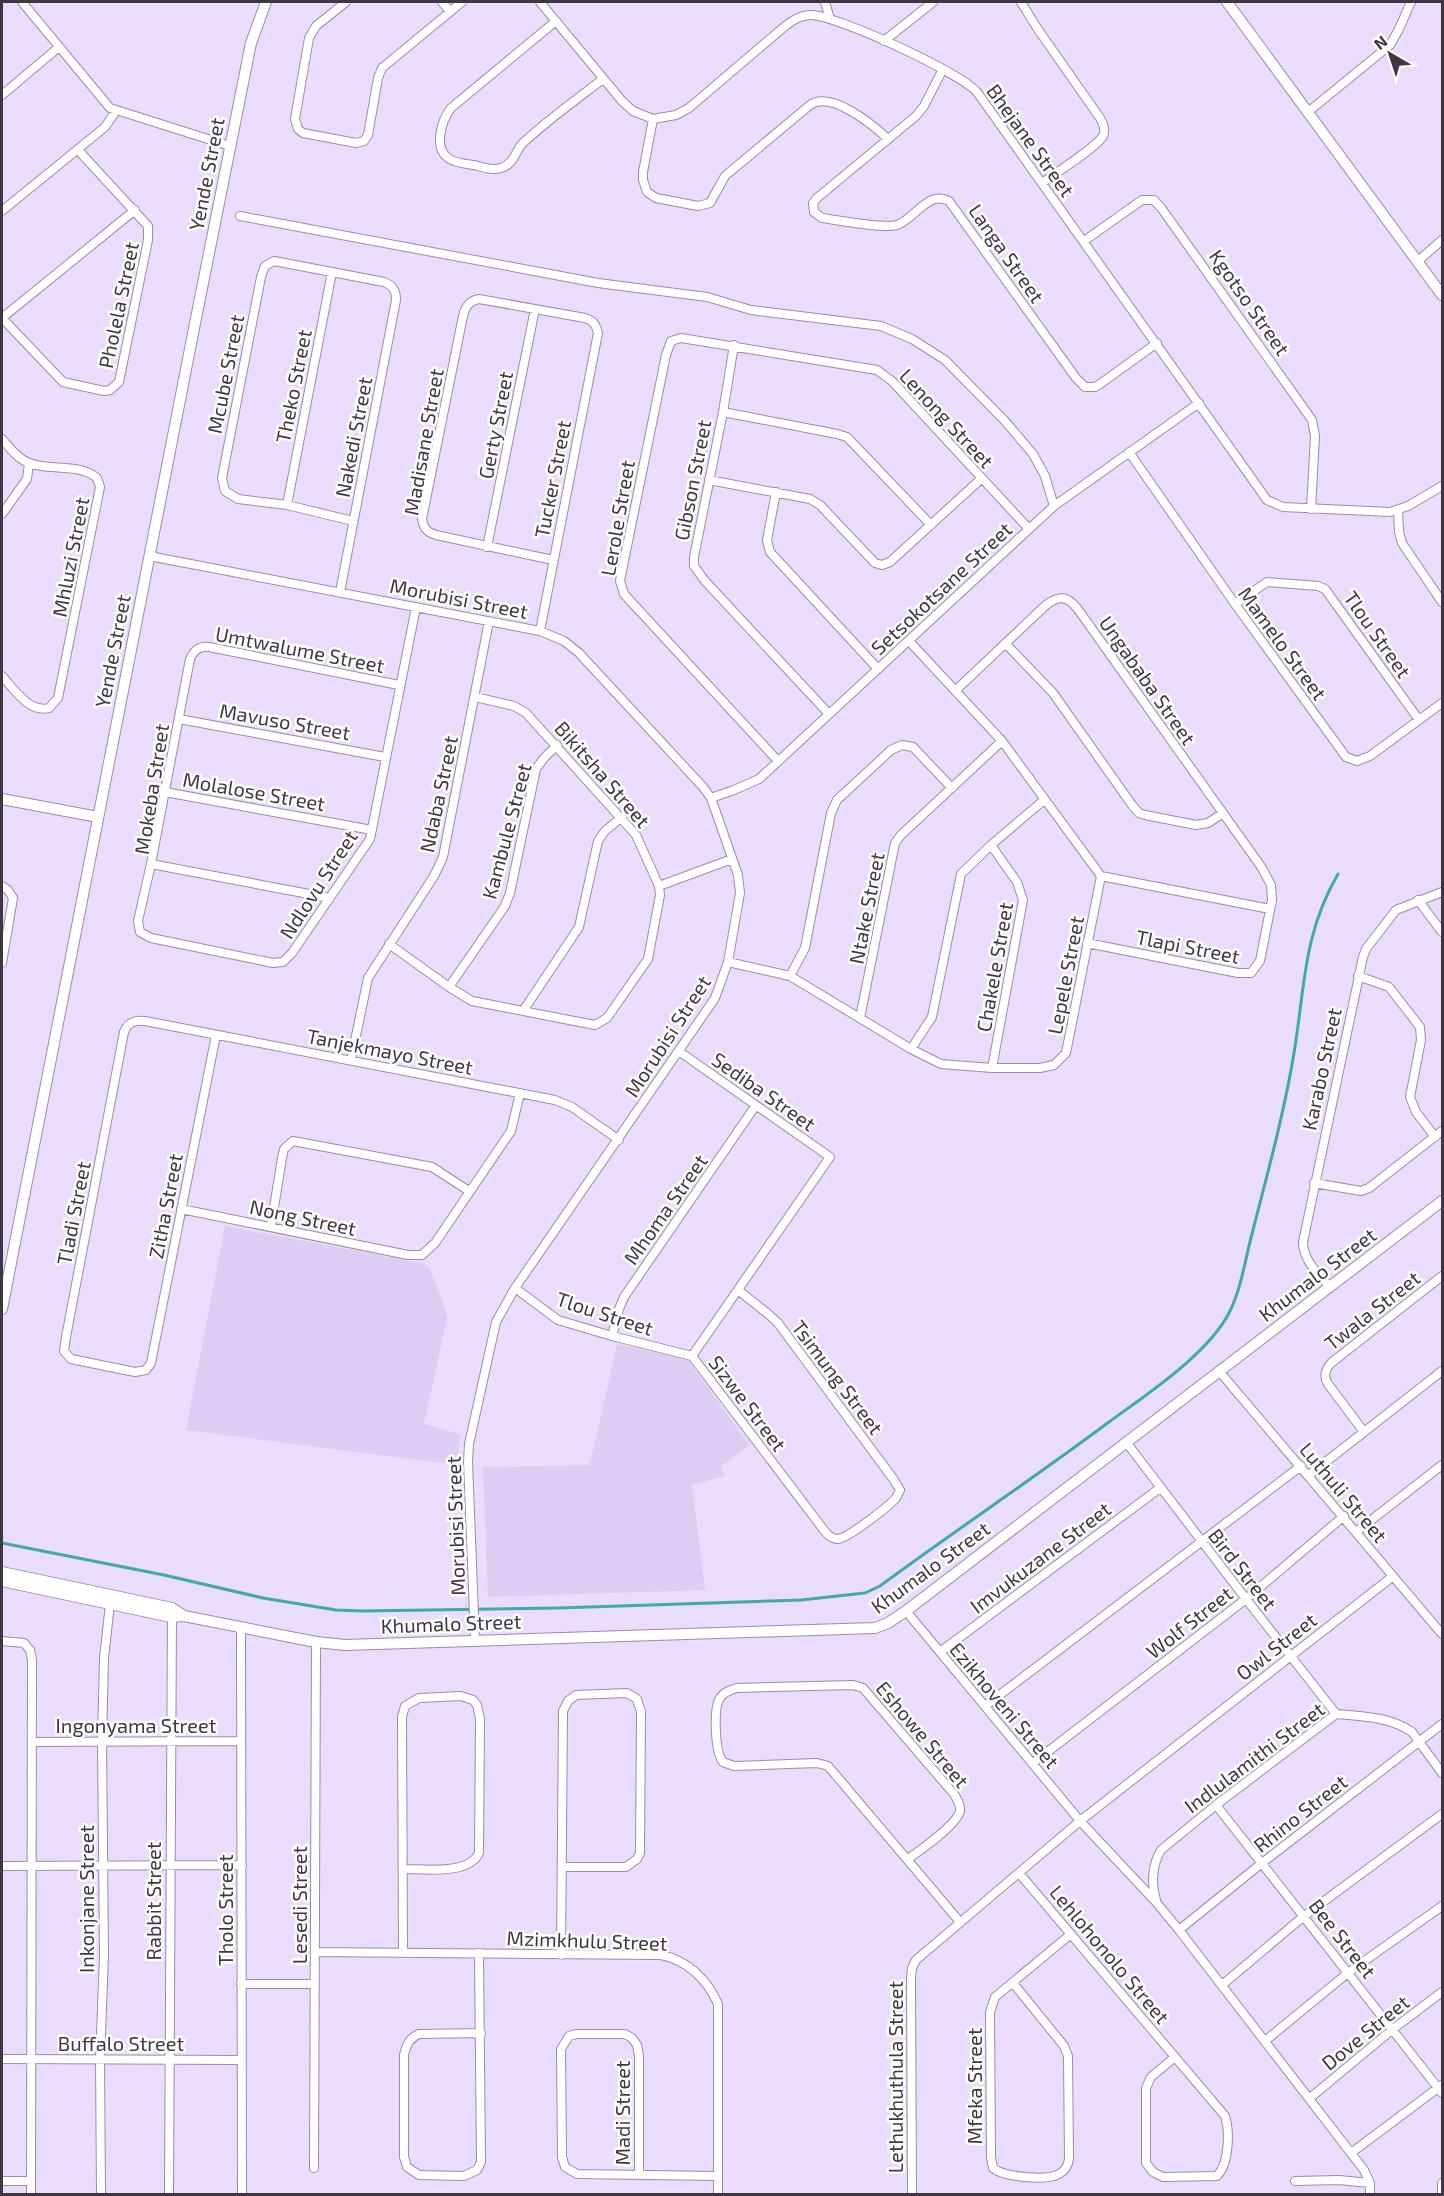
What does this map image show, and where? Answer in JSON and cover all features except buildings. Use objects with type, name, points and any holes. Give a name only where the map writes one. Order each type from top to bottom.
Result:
[{"type":"street","points":[[22,2],[106,104],[116,111],[230,146]]},
{"type":"street","name":"Yende Street","points":[[2,1309],[67,963],[98,817],[230,146],[251,43],[266,2]]},
{"type":"street","points":[[346,2],[316,26],[309,38],[295,119],[298,129],[303,133],[356,143],[364,141],[368,135],[378,78],[382,68],[462,2]]},
{"type":"street","points":[[442,2],[450,11]]},
{"type":"street","points":[[540,2],[603,79],[633,111],[653,120],[643,172],[645,187],[656,198],[698,206],[710,203],[725,176],[819,100],[830,101],[868,121],[888,140]]},
{"type":"street","points":[[825,2],[830,19]]},
{"type":"street","points":[[884,41],[933,2]]},
{"type":"street","points":[[1021,2],[1100,118],[1104,129],[1104,134],[1096,143],[1042,183]]},
{"type":"street","points":[[1227,2],[1443,295]]},
{"type":"street","points":[[1308,112],[1390,45],[1411,2]]},
{"type":"street","name":"Bhejane Street","points":[[653,120],[676,115],[689,108],[793,20],[813,15],[830,19],[884,41],[966,82],[977,92],[1264,496],[1277,505],[1379,513],[1398,510],[1443,486]]},
{"type":"street","points":[[556,21],[451,108],[442,129],[440,142],[443,153],[452,161],[492,170],[507,166],[512,162],[524,141],[603,79]]},
{"type":"street","points":[[2,95],[59,47]]},
{"type":"street","name":"Langa Street","points":[[942,69],[921,111],[817,198],[813,207],[818,216],[892,226],[906,220],[933,199],[942,198],[949,201],[1076,378],[1085,387],[1100,384],[1157,343]]},
{"type":"street","points":[[2,211],[105,127],[116,111]]},
{"type":"street","name":"Pholela Street","points":[[2,318],[63,382],[104,391],[115,386],[122,376],[149,232],[146,222],[78,150]]},
{"type":"street","name":"Kgotso Street","points":[[1084,241],[1135,204],[1148,199],[1158,204],[1312,420],[1315,436],[1311,509]]},
{"type":"street","points":[[2,318],[135,210]]},
{"type":"street","points":[[240,216],[598,283],[707,297],[751,310],[881,326],[912,339],[945,360],[1005,421],[1034,454],[1045,476],[1054,506]]},
{"type":"street","points":[[1418,261],[1443,240]]},
{"type":"street","name":"Mcube Street","points":[[353,521],[287,505],[238,499],[225,491],[222,478],[265,266],[274,261],[281,261],[384,282],[394,289]]},
{"type":"street","name":"Theko Street","points":[[287,505],[332,272]]},
{"type":"street","name":"Nakedi Street","points":[[340,592],[396,300],[394,289]]},
{"type":"street","name":"Madisane Street","points":[[535,309],[479,299],[469,302],[464,311],[423,519],[425,529],[429,533],[553,560]]},
{"type":"street","name":"Tucker Street","points":[[535,309],[590,320],[597,326],[598,333],[540,631]]},
{"type":"street","name":"Gerty Street","points":[[487,547],[535,309]]},
{"type":"street","name":"Lenong Street","points":[[681,338],[869,368],[883,374],[1029,529]]},
{"type":"street","name":"Lerole Street","points":[[681,338],[671,341],[666,354],[623,566],[621,588],[624,594],[778,761]]},
{"type":"street","name":"Gibson Street","points":[[734,345],[694,566],[697,573],[829,714]]},
{"type":"street","name":"Setsokotsane Street","points":[[711,798],[753,782],[1054,506],[1199,403]]},
{"type":"street","points":[[723,412],[847,437],[931,525]]},
{"type":"street","points":[[2,439],[17,456],[29,463],[27,479],[2,514]]},
{"type":"street","name":"Mamelo Street","points":[[1129,452],[1346,757],[1352,760],[1363,759],[1443,703]]},
{"type":"street","name":"Mhluzi Street","points":[[2,676],[22,698],[38,709],[49,708],[58,698],[100,487],[97,478],[88,472],[29,463]]},
{"type":"street","points":[[709,480],[815,501],[875,563],[882,565],[890,562],[982,478]]},
{"type":"street","points":[[776,492],[767,540],[770,552],[878,669]]},
{"type":"street","points":[[1398,510],[1402,543],[1443,602]]},
{"type":"street","name":"Morubisi Street","points":[[149,556],[540,631],[564,641],[579,653],[703,787],[711,798],[738,875],[740,893],[728,962],[715,998],[680,1052],[515,1288],[496,1322],[469,1444],[475,1640]]},
{"type":"street","name":"Tlou Street","points":[[1235,604],[1267,582],[1317,586],[1325,589],[1419,720]]},
{"type":"street","name":"Ungababa Street","points":[[955,691],[1052,600],[1062,597],[1071,601],[1269,880],[1272,892],[1270,909]]},
{"type":"street","name":"Ndlovu Street","points":[[151,864],[138,921],[138,927],[144,935],[273,963],[283,962],[292,953],[368,844],[416,607]]},
{"type":"street","name":"Ndaba Street","points":[[351,1060],[368,978],[434,876],[443,857],[489,621]]},
{"type":"street","points":[[909,641],[1002,741],[1101,876],[1270,909]]},
{"type":"street","points":[[1006,644],[1053,693],[1139,813],[1196,825],[1208,823],[1223,813]]},
{"type":"street","name":"Umtwalume Street","points":[[195,650],[209,647],[399,685]]},
{"type":"street","name":"Mokeba Street","points":[[195,650],[190,659],[151,864],[330,898]]},
{"type":"street","name":"Bikitsha Street","points":[[389,944],[472,1001],[588,1025],[599,1024],[608,1018],[650,953],[659,902],[658,886],[642,843],[622,817],[557,745],[520,708],[475,697]]},
{"type":"street","name":"Mavuso Street","points":[[179,719],[386,757]]},
{"type":"street","name":"Ntake Street","points":[[860,1018],[895,843],[1002,741]]},
{"type":"street","name":"Kambule Street","points":[[449,987],[505,906],[536,769],[557,745]]},
{"type":"street","points":[[790,976],[805,948],[831,813],[837,800],[891,750],[902,745],[913,747],[952,788]]},
{"type":"street","name":"Molalose Street","points":[[165,792],[372,830]]},
{"type":"street","points":[[2,799],[98,817]]},
{"type":"street","points":[[911,1048],[932,1017],[959,879],[963,871],[1044,800]]},
{"type":"street","points":[[523,1011],[579,927],[598,841],[605,831],[622,817]]},
{"type":"street","name":"Chakele Street","points":[[991,845],[1021,889],[1023,900],[992,1068]]},
{"type":"street","points":[[658,886],[732,859]]},
{"type":"street","name":"Lepele Street","points":[[728,962],[790,976],[941,1064],[992,1068],[1040,1068],[1054,1065],[1068,1048],[1101,876]]},
{"type":"street","points":[[2,886],[13,898],[2,963]]},
{"type":"street","name":"Karabo Street","points":[[1330,1287],[1313,1269],[1303,1249],[1314,1183],[1358,976],[1366,949],[1392,914],[1401,907],[1443,892]]},
{"type":"street","points":[[1418,900],[1443,932]]},
{"type":"street","name":"Tlapi Street","points":[[1087,943],[1239,973],[1251,972],[1260,961],[1270,909]]},
{"type":"street","points":[[1314,1183],[1361,1191],[1439,1134],[1412,1106],[1410,1097],[1421,1041],[1420,1027],[1389,987],[1358,976]]},
{"type":"street","name":"Tanjekmayo Street","points":[[145,1021],[562,1102],[618,1140]]},
{"type":"street","name":"Tladi Street","points":[[135,1372],[71,1359],[67,1356],[64,1345],[124,1032],[130,1023],[145,1021]]},
{"type":"street","name":"Zitha Street","points":[[135,1372],[146,1370],[151,1363],[216,1035]]},
{"type":"street","name":"Sediba Street","points":[[680,1052],[830,1157]]},
{"type":"street","points":[[271,1226],[284,1149],[293,1141],[432,1167],[469,1191],[511,1131],[520,1093]]},
{"type":"street","name":"Mhoma Street","points":[[612,1336],[624,1297],[756,1105]]},
{"type":"street","name":"Sizwe Street","points":[[830,1157],[692,1356],[832,1538],[837,1539],[848,1535],[891,1503],[899,1494]]},
{"type":"street","name":"Nong Street","points":[[181,1209],[418,1256],[435,1243],[469,1191]]},
{"type":"street","name":"Khumalo Street","points":[[2,1572],[184,1616],[316,1642],[345,1645],[875,1628],[888,1623],[906,1611],[1443,1200]]},
{"type":"street","name":"Twala Street","points":[[1364,1432],[1325,1379],[1326,1368],[1443,1276]]},
{"type":"street","name":"Tlou Street","points":[[515,1288],[552,1317],[612,1336],[692,1356]]},
{"type":"street","name":"Tsimung Street","points":[[738,1290],[778,1323],[898,1485],[899,1494]]},
{"type":"street","name":"Luthuli Street","points":[[1219,1371],[1344,1516],[1392,1577],[1443,1634]]},
{"type":"street","points":[[1309,1475],[1443,1371]]},
{"type":"street","name":"Bird Street","points":[[1126,1442],[1336,1713]]},
{"type":"street","points":[[1356,1532],[1443,1465]]},
{"type":"street","points":[[985,1707],[1301,1466]]},
{"type":"street","name":"Imvukuzane Street","points":[[940,1652],[1160,1488]]},
{"type":"street","name":"Wolf Street","points":[[1033,1763],[1246,1599],[1344,1516]]},
{"type":"street","name":"Owl Street","points":[[1080,1821],[1392,1577]]},
{"type":"street","name":"Khumalo Street","points":[[2,1581],[110,1604],[172,1612]]},
{"type":"street","name":"Inkonjane Street","points":[[101,2194],[100,2060],[104,1955],[101,1865],[102,1741],[104,1658],[110,1604]]},
{"type":"street","name":"Ezikhoveni Street","points":[[906,1611],[1080,1821]]},
{"type":"street","name":"Rabbit Street","points":[[169,2194],[172,1612]]},
{"type":"street","name":"Tholo Street","points":[[241,1627],[242,2194]]},
{"type":"street","points":[[2,1641],[24,1643],[31,1654],[31,2194]]},
{"type":"street","name":"Lesedi Street","points":[[315,2168],[316,1642]]},
{"type":"street","name":"Eshowe Street","points":[[908,1859],[954,1822],[960,1805],[954,1794],[864,1688],[853,1685],[737,1688],[729,1690],[720,1698],[717,1707],[717,1751],[723,1762],[734,1766],[817,1763],[828,1766],[960,1922]]},
{"type":"street","points":[[561,1955],[563,1717],[565,1706],[576,1695],[627,1693],[637,1699],[640,1712],[640,1853],[638,1859],[626,1867],[563,1867]]},
{"type":"street","points":[[403,1869],[462,1868],[474,1862],[479,1853],[480,1719],[477,1705],[468,1697],[419,1698],[410,1702],[403,1710],[403,1869],[403,1952]]},
{"type":"street","name":"Indlulamithi Street","points":[[1156,1902],[1152,1890],[1156,1858],[1167,1844],[1336,1713],[1392,1722],[1412,1732],[1443,1773]]},
{"type":"street","name":"Rhino Street","points":[[1179,1930],[1418,1741],[1443,1724]]},
{"type":"street","name":"Ingonyama Street","points":[[32,1742],[241,1741]]},
{"type":"street","name":"Bee Street","points":[[1216,1804],[1441,2089]]},
{"type":"street","points":[[1222,1985],[1304,1916],[1443,1814]]},
{"type":"street","points":[[1080,1821],[1156,1902],[1310,2098],[1368,2176],[1370,2194]]},
{"type":"street","name":"Lethukhuthula Street","points":[[912,2194],[912,1968],[916,1960],[1080,1821]]},
{"type":"street","points":[[2,1866],[242,1865]]},
{"type":"street","name":"Lehlohonolo Street","points":[[1019,1873],[1071,1934],[1225,2116],[1227,2123],[1225,2163],[1217,2176],[1162,2177],[1152,2172],[1146,2163],[1146,2088],[1151,2077],[1175,2057]]},
{"type":"street","points":[[1265,2041],[1349,1972],[1443,1906]]},
{"type":"street","name":"Mfeka Street","points":[[1012,1983],[1064,2046],[1068,2056],[1069,2159],[1067,2168],[1055,2176],[1004,2175],[993,2168],[991,2006],[995,1997],[1071,1934]]},
{"type":"street","name":"Mzimkhulu Street","points":[[315,1952],[669,1957],[678,1960],[711,1990],[718,2004],[718,2194]]},
{"type":"street","points":[[480,1953],[481,2033],[482,2157],[479,2166],[471,2174],[464,2176],[415,2174],[406,2167],[404,2157],[404,2055],[406,2045],[418,2034],[481,2033]]},
{"type":"street","points":[[241,1984],[315,1984]]},
{"type":"street","name":"Dove Street","points":[[1310,2098],[1393,2029],[1443,1992]]},
{"type":"street","name":"Madi Street","points":[[639,2175],[639,2056],[637,2045],[625,2034],[569,2036],[561,2049],[561,2157],[565,2167],[577,2174],[639,2175],[718,2176]]},
{"type":"street","name":"Buffalo Street","points":[[2,2059],[241,2060]]},
{"type":"street","points":[[1351,2153],[1441,2089]]},
{"type":"street","points":[[1295,2181],[1339,2180],[1370,2183]]},
{"type":"street","points":[[2,2181],[31,2181]]},
{"type":"street","points":[[1442,2194],[1443,2183]]},
{"type":"shaded area","points":[[225,1226],[425,1264],[429,1267],[447,1319],[424,1424],[460,1434],[457,1465],[186,1430]]},
{"type":"shaded area","points":[[617,1344],[688,1360],[749,1445],[721,1466],[725,1476],[692,1485],[705,1590],[488,1597],[483,1467],[590,1465]]},
{"type":"waterway","points":[[2,1543],[164,1575],[263,1598],[336,1610],[559,1608],[801,1600],[865,1593],[880,1586],[1158,1386],[1191,1359],[1219,1329],[1229,1313],[1240,1285],[1290,1076],[1312,940],[1318,918],[1338,874]]}]
